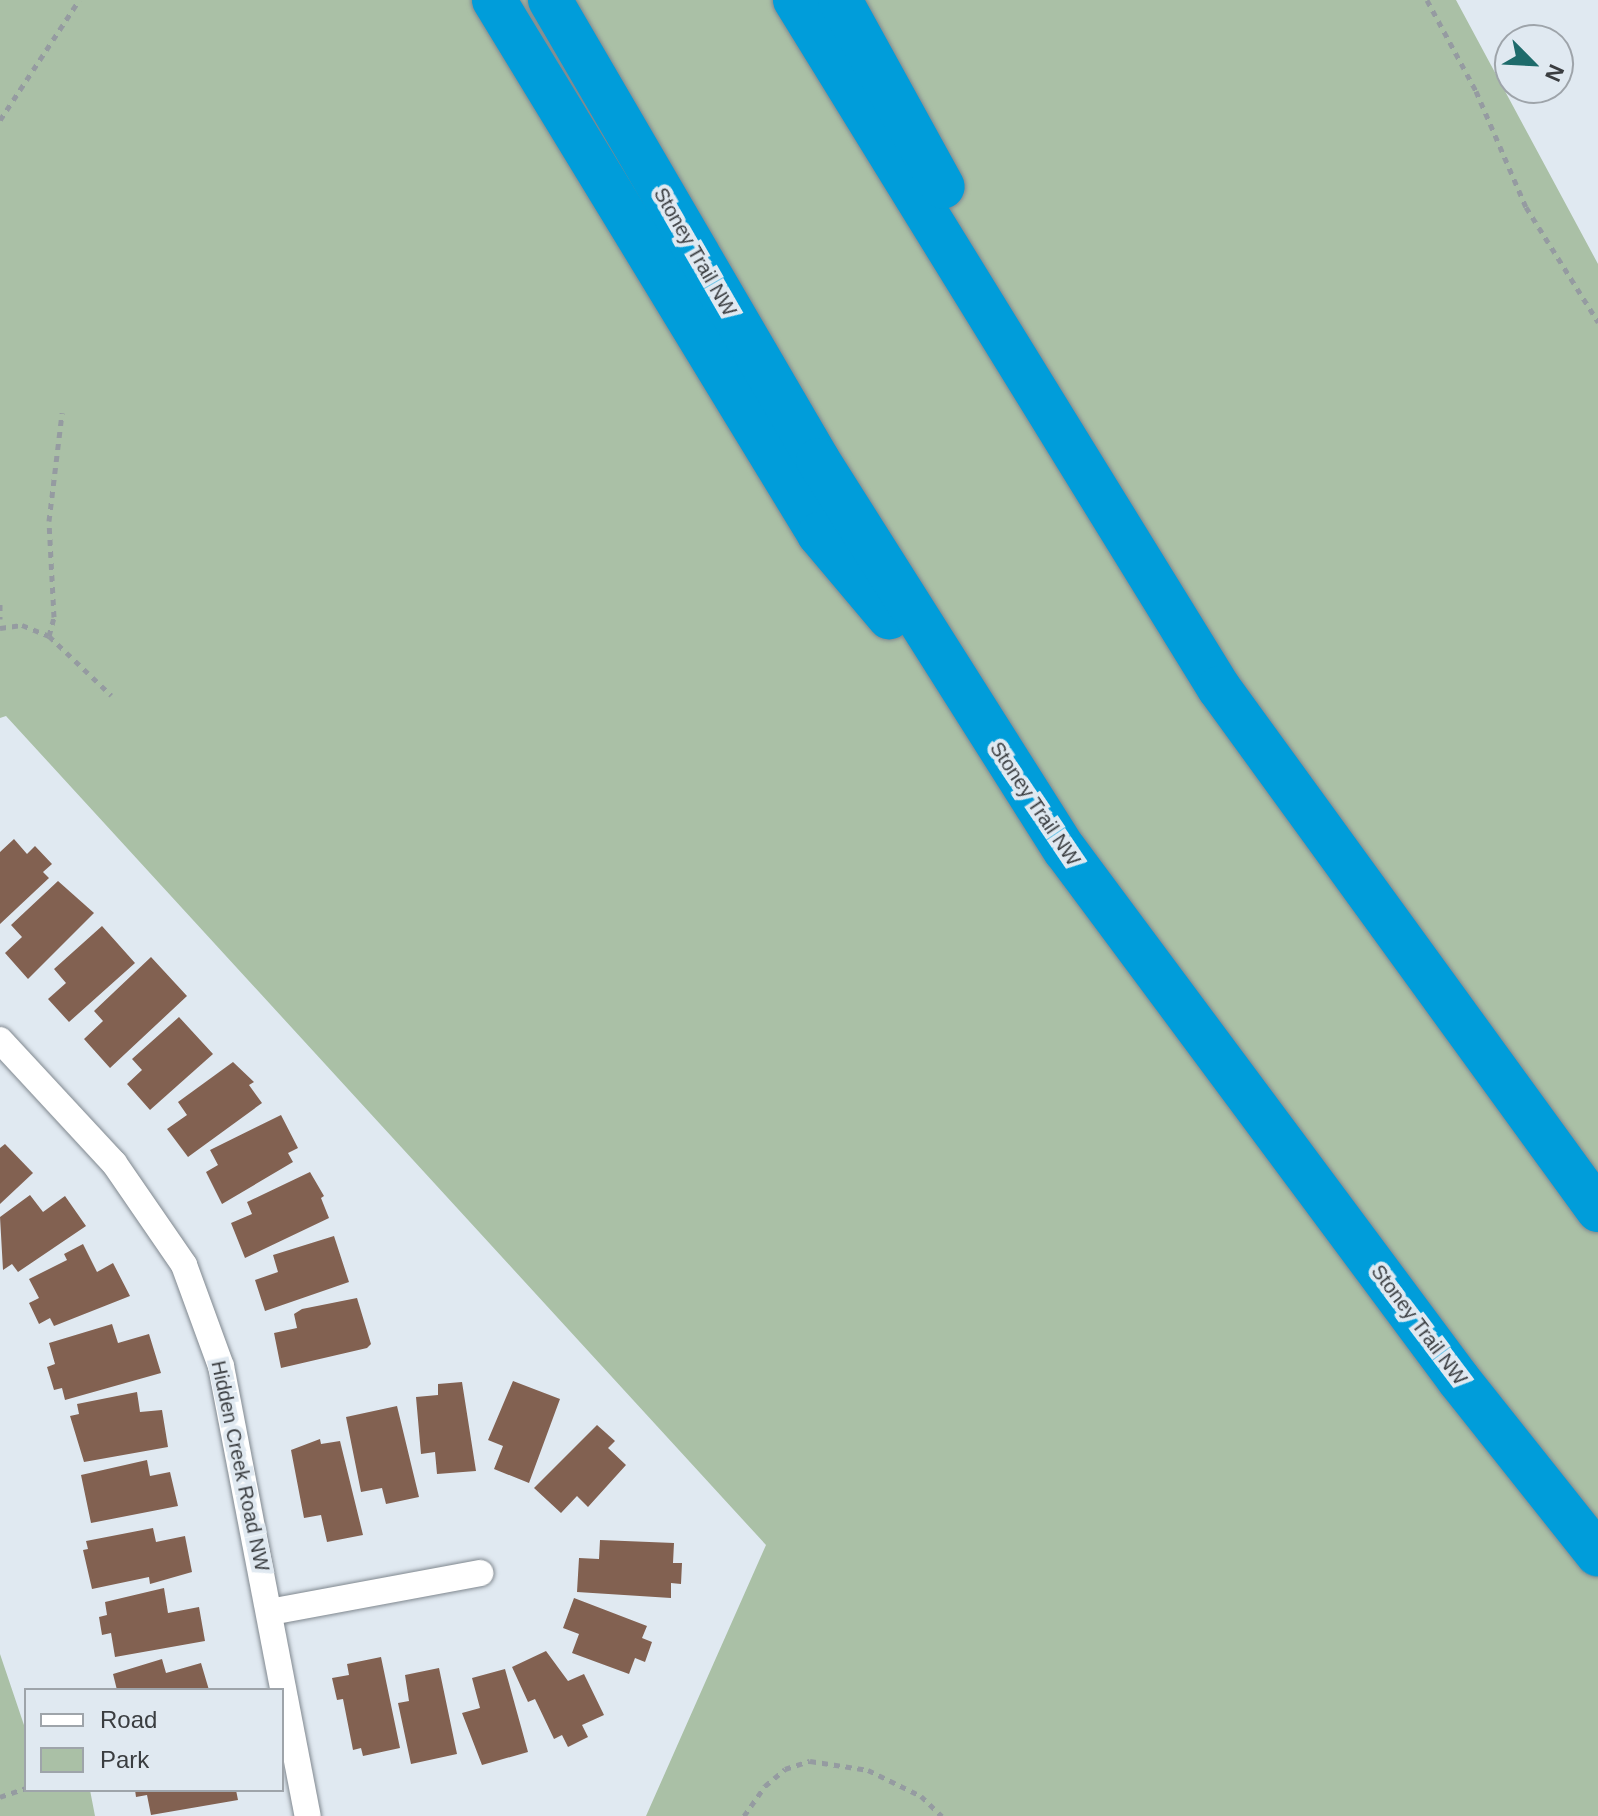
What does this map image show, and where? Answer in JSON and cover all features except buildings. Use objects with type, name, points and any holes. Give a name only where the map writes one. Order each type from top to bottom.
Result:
[{"type":"highway","points":[[494,0],[819,534],[982,725]]},
{"type":"highway","name":"Stoney Trail NW","points":[[550,0],[721,299],[982,725],[1074,863],[1459,1380],[1598,1555]]},
{"type":"highway","points":[[795,0],[1195,649],[1598,1210]]},
{"type":"highway","points":[[840,0],[1195,649]]},
{"type":"street","name":"Hidden Creek Road NW","points":[[0,1040],[114,1163],[184,1265],[221,1366],[308,1816]]},
{"type":"street","points":[[270,1612],[480,1573]]},
{"type":"path","points":[[0,120],[79,0]]},
{"type":"path","points":[[1427,0],[1476,91],[1526,207],[1598,322]]},
{"type":"path","points":[[49,636],[54,617],[49,521],[62,413]]},
{"type":"path","points":[[0,604],[0,619]]},
{"type":"path","points":[[0,628],[22,625],[49,636],[111,695]]},
{"type":"path","points":[[744,1816],[765,1786],[785,1769],[810,1761],[868,1770],[921,1796],[942,1816]]},
{"type":"path","points":[[0,1797],[24,1789]]},
{"type":"green space","points":[[0,0],[1456,0],[1494,71],[1494,104],[1512,104],[1598,264],[1598,1816],[646,1816],[766,1545],[6,716],[0,718]]},
{"type":"green space","points":[[0,1654],[24,1725],[24,1792],[90,1792],[95,1816],[0,1816]]}]
